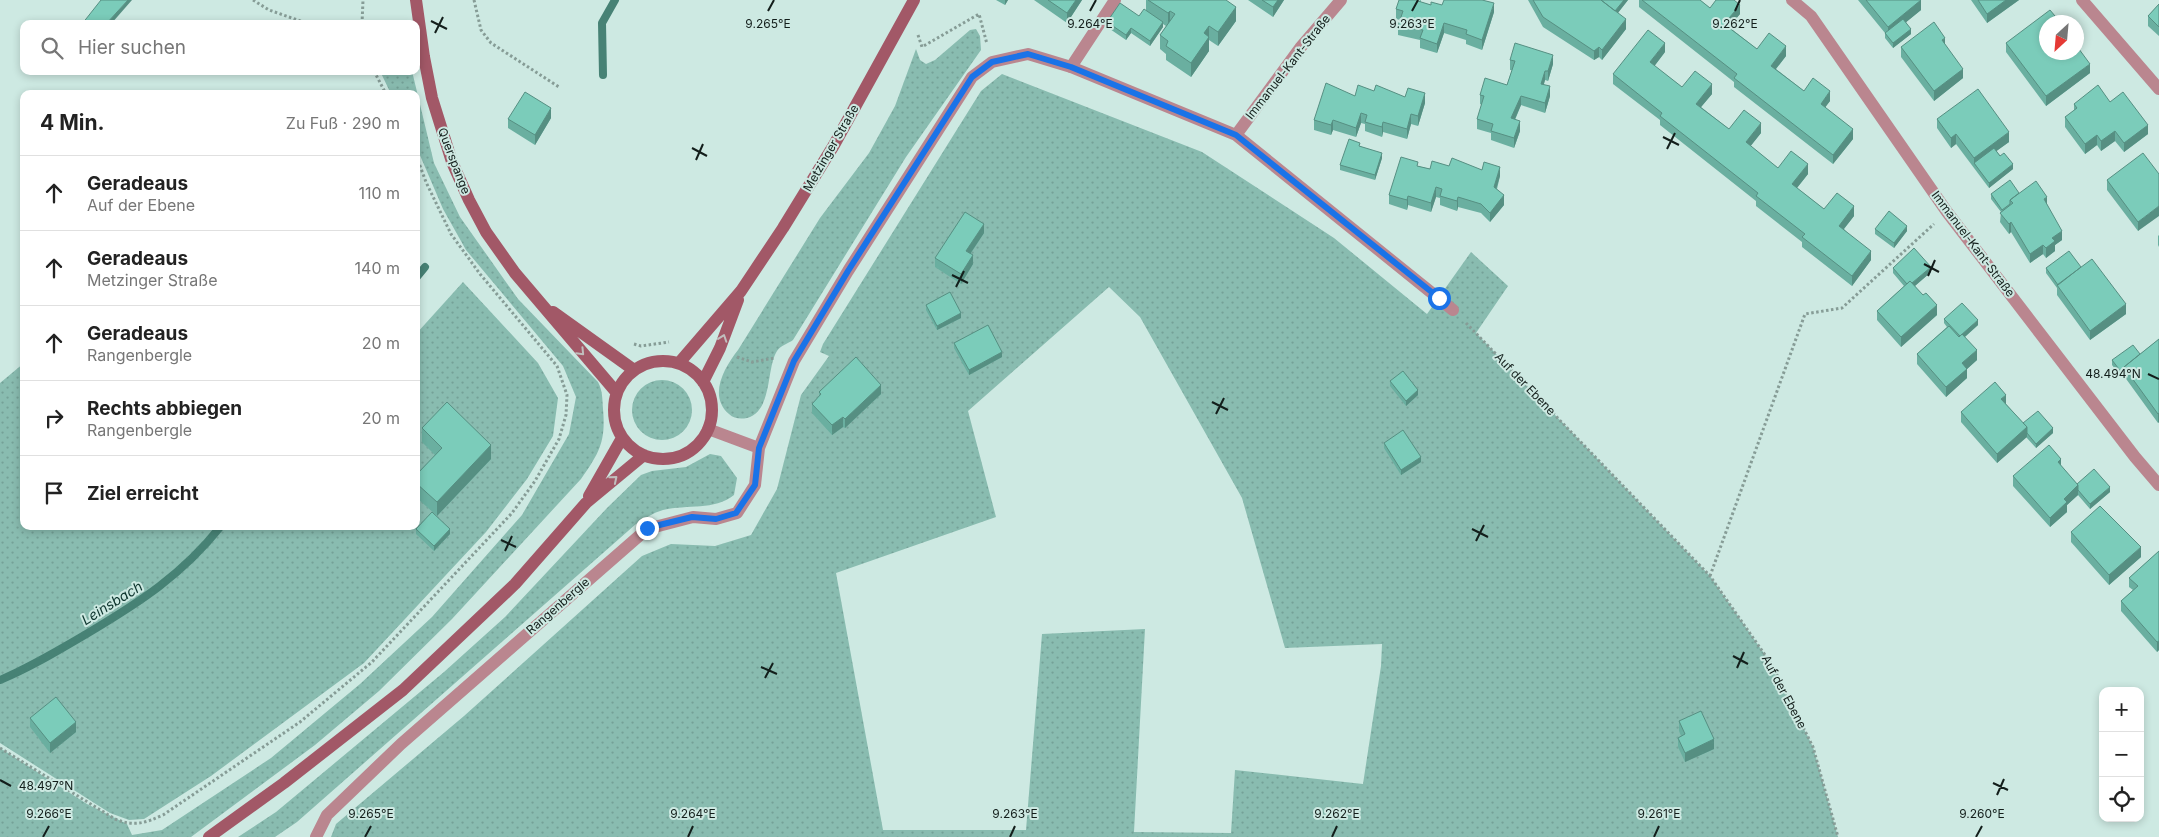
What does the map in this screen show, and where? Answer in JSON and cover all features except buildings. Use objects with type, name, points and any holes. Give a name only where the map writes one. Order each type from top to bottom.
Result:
[{"type":"main road","name":"Querspange","points":[[416,0],[419,20]]},
{"type":"main road","name":"Metzinger Straße","points":[[679,363],[741,291],[810,186],[912,4]]},
{"type":"main road","name":"Querspange","points":[[420,28],[431,90],[452,162],[486,232],[515,273],[540,300]]},
{"type":"main road","name":"Metzinger Straße","points":[[703,382],[720,348],[741,291]]},
{"type":"main road","points":[[540,300],[634,370]]},
{"type":"main road","points":[[540,300],[560,328],[617,393]]},
{"type":"main road","points":[[655,362],[679,363],[692,371],[703,382],[710,397],[712,413],[708,429],[700,442],[688,452],[674,458],[659,459],[644,455],[630,447],[622,438],[614,416],[617,393],[621,384],[634,370],[655,362]]},
{"type":"main road","points":[[586,503],[622,438]]},
{"type":"main road","points":[[209,837],[284,783],[403,690],[515,584],[586,503],[644,455]]},
{"type":"street","points":[[1071,67],[1116,0]]},
{"type":"street","name":"Immanuel-Kant-Straße","points":[[1236,135],[1300,48],[1341,0]]},
{"type":"street","name":"Immanuel-Kant-Straße","points":[[1792,0],[1811,16],[1947,212],[2129,449],[2159,485]]},
{"type":"street","points":[[2082,0],[2159,89]]},
{"type":"street","points":[[708,429],[759,448],[794,361],[848,271],[972,77],[992,62],[1028,54],[1071,67],[1236,135],[1453,310]]},
{"type":"street","name":"Rangenbergle","points":[[316,837],[327,815],[401,744],[647,528],[692,517],[716,519],[736,513],[755,485],[759,448]]},
{"type":"path","points":[[254,0],[269,10],[298,20]]},
{"type":"path","points":[[362,20],[364,0]]},
{"type":"path","points":[[474,0],[481,30],[491,43],[559,87]]},
{"type":"path","points":[[912,4],[922,47],[979,14],[992,62]]},
{"type":"path","points":[[376,75],[384,90]]},
{"type":"path","points":[[0,748],[114,819],[127,824],[140,824],[163,815],[300,722],[372,662],[500,528],[536,481],[559,439],[566,415],[567,395],[557,366],[480,274],[451,234],[420,166]]},
{"type":"path","points":[[1710,576],[1805,314],[1842,308],[1947,212]]},
{"type":"path","name":"Auf der Ebene","points":[[1453,310],[1710,576],[1772,665],[1813,747],[1838,837]]},
{"type":"path","points":[[627,342],[641,346],[677,341]]},
{"type":"green space","points":[[976,29],[980,36],[981,50],[906,157],[793,340],[778,349],[761,407],[755,414],[747,418],[731,416],[723,407],[720,399],[720,382],[723,373],[820,218],[869,153],[895,106],[916,49],[920,60],[926,64],[935,60],[970,30]]},
{"type":"green space","points":[[1002,74],[1202,152],[1334,238],[1427,314],[1471,252],[1508,286],[1476,333],[1710,576],[1772,665],[1813,747],[1838,837],[331,837],[336,824],[464,716],[642,556],[671,544],[715,546],[751,535],[777,489],[801,395],[829,356],[820,352],[823,344],[981,91]],"holes":[[[1109,287],[1140,317],[1242,498],[1285,648],[1382,644],[1381,666],[1363,784],[1235,770],[1231,833],[1134,832],[1145,629],[1042,634],[1026,830],[883,830],[836,573],[996,517],[968,411]]]},
{"type":"green space","points":[[382,75],[413,75],[417,90],[389,90]]},
{"type":"green space","points":[[420,104],[434,163],[460,217],[518,299],[598,382],[602,395],[604,420],[602,439],[597,454],[581,479],[452,619],[379,691],[315,745],[191,837],[0,837],[0,748],[87,804],[127,824],[132,835],[162,830],[271,758],[360,684],[432,617],[522,515],[569,434],[576,397],[563,366],[466,250],[443,209],[420,155]]},
{"type":"green space","points":[[463,282],[538,363],[558,398],[553,436],[527,479],[486,532],[364,663],[211,776],[144,819],[129,820],[110,813],[0,743],[0,383],[20,366],[20,530],[420,530],[420,330]]},
{"type":"green space","points":[[662,380],[678,385],[683,389],[687,394],[692,410],[687,426],[683,431],[678,435],[662,440],[646,435],[641,431],[637,426],[632,410],[637,394],[641,389],[646,385]]},
{"type":"green space","points":[[710,454],[721,456],[737,478],[734,495],[726,500],[709,505],[663,510],[636,524],[297,822],[275,837],[238,837],[276,812],[444,672],[505,617],[607,508],[641,475],[652,471],[686,467]]},
{"type":"waterway","name":"Leinsbach","points":[[603,75],[602,23],[615,0]]},
{"type":"waterway","name":"Leinsbach","points":[[420,273],[425,267]]},
{"type":"waterway","name":"Leinsbach","points":[[0,680],[56,652],[143,598],[191,559],[217,530]]},
{"type":"route","points":[[647,528],[692,517],[716,519],[736,513],[755,485],[759,448],[794,361],[848,271],[972,77],[992,62],[1028,54],[1071,67],[1236,135],[1439,298]]}]
